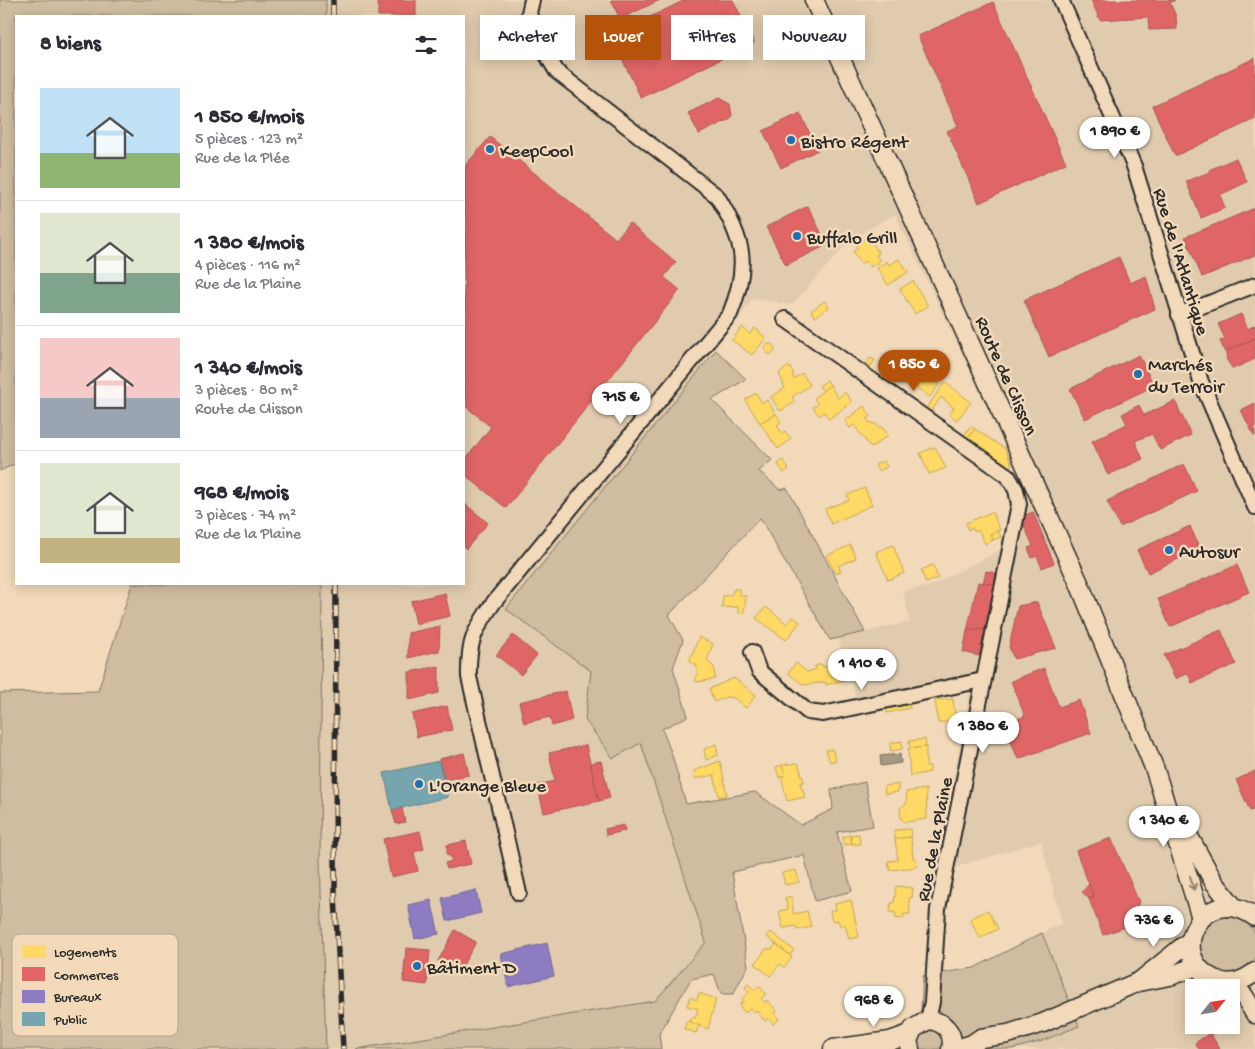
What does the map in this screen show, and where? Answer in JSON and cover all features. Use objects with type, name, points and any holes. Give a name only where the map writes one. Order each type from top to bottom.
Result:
[{"type":"main road","name":"Route de Clisson","points":[[814,0],[1079,582],[1155,770],[1201,918]]},
{"type":"main road","name":"Route de Clisson","points":[[1155,770],[1214,882],[1234,907]]},
{"type":"main road","points":[[1212,979],[1206,976],[1193,958],[1191,940],[1194,928],[1201,918],[1212,910],[1223,907],[1246,910],[1255,917]]},
{"type":"main road","points":[[1138,982],[1191,940]]},
{"type":"main road","points":[[833,1049],[890,1041],[910,1042],[918,1024],[928,1020],[942,1024],[948,1029],[981,1038],[1008,1034],[1043,1023],[1138,982],[1170,976],[1197,966]]},
{"type":"main road","points":[[1240,981],[1255,972]]},
{"type":"main road","points":[[1240,992],[1255,1014]]},
{"type":"main road","points":[[948,1029],[952,1040],[950,1049]]},
{"type":"main road","points":[[956,1049],[972,1044],[981,1038]]},
{"type":"main road","points":[[846,1048],[852,1049]]},
{"type":"street","points":[[518,893],[469,677],[468,651],[477,627],[494,602],[730,314],[738,293],[742,267],[741,246],[731,219],[716,196],[557,72],[536,37],[529,13],[532,0]]},
{"type":"street","name":"Rue de l'Atlantique","points":[[1061,0],[1134,166],[1201,382],[1255,507]]},
{"type":"street","points":[[1179,315],[1255,285]]},
{"type":"street","name":"Rue de la Plaine","points":[[785,319],[1008,476],[1016,490],[1019,504],[982,680],[938,908],[932,1002],[928,1020]]},
{"type":"street","points":[[752,652],[759,671],[808,712],[823,714],[982,680]]},
{"type":"shaded area","points":[[0,0],[326,0],[326,15],[15,15],[15,464],[0,471]]},
{"type":"shaded area","points":[[326,0],[1255,0],[1255,1049],[1012,1049],[1042,1041],[1078,1026],[1042,933],[1062,923],[1041,841],[936,873],[970,691],[918,696],[860,710],[838,638],[910,622],[903,591],[928,587],[1001,550],[1010,507],[1029,501],[959,347],[895,214],[850,240],[792,305],[753,299],[639,447],[507,609],[591,671],[585,720],[613,758],[641,742],[706,942],[655,1001],[356,1049],[326,1049],[320,860],[322,585],[465,585],[465,15],[326,15]]},
{"type":"shaded area","points":[[716,350],[746,379],[712,400],[772,460],[759,471],[780,490],[787,488],[865,632],[830,640],[760,518],[669,615],[683,640],[673,668],[688,716],[662,729],[671,752],[686,804],[755,792],[801,825],[833,809],[831,790],[865,782],[873,826],[837,832],[852,891],[815,901],[804,855],[732,872],[748,966],[733,994],[721,994],[714,974],[691,979],[659,1034],[661,1049],[356,1049],[655,1001],[706,942],[641,743],[613,758],[585,720],[591,671],[506,609]]},
{"type":"shaded area","points":[[132,585],[322,585],[320,860],[326,1049],[0,1049],[0,693],[98,691]]},
{"type":"shaded area","points":[[900,754],[901,763],[881,766],[880,756]]},
{"type":"shaded area","points":[[1223,918],[1235,918],[1245,922],[1255,935],[1256,954],[1253,962],[1245,970],[1235,974],[1223,974],[1213,970],[1205,962],[1201,952],[1201,940],[1205,930],[1213,922]]},
{"type":"shaded area","points":[[1042,933],[1079,1026],[1042,1041],[1012,1049],[903,1049],[901,1033],[921,1010],[923,976],[974,968]]},
{"type":"building: Logements","points":[[868,237],[879,253],[876,255],[880,261],[870,267],[866,261],[861,264],[853,251],[858,248],[855,244]]},
{"type":"building: Logements","points":[[899,259],[908,272],[888,285],[877,268],[887,261],[889,265]]},
{"type":"building: Logements","points":[[913,281],[928,306],[915,314],[900,289]]},
{"type":"building: Logements","points":[[825,301],[829,307],[815,317],[811,311]]},
{"type":"building: Logements","points":[[742,327],[750,334],[755,328],[766,338],[752,355],[732,340]]},
{"type":"building: Logements","points":[[768,344],[772,344],[775,349],[774,353],[768,354],[765,351],[765,347]]},
{"type":"building: Logements","points":[[870,358],[875,360],[869,369],[865,366]]},
{"type":"building: Logements","points":[[789,366],[794,374],[792,375],[794,379],[802,373],[810,385],[792,397],[795,402],[780,411],[771,397],[785,388],[779,373]]},
{"type":"building: Logements","points":[[911,370],[916,374],[919,370],[939,384],[930,397],[905,380]]},
{"type":"building: Logements","points":[[827,380],[830,385],[823,391],[819,386]]},
{"type":"building: Logements","points":[[945,382],[971,402],[957,420],[949,414],[954,408],[941,397],[931,412],[926,409]]},
{"type":"building: Logements","points":[[830,385],[838,398],[845,392],[852,402],[829,419],[824,412],[819,416],[813,407],[818,404],[814,398]]},
{"type":"building: Logements","points":[[756,393],[762,403],[767,400],[776,414],[760,423],[745,400]]},
{"type":"building: Logements","points":[[864,406],[871,416],[867,419],[869,422],[876,424],[880,428],[882,427],[888,435],[871,448],[854,425],[850,428],[845,421]]},
{"type":"building: Logements","points":[[776,414],[781,422],[777,425],[782,433],[785,431],[791,439],[778,449],[760,423]]},
{"type":"building: Logements","points":[[971,426],[975,429],[968,438],[964,435]]},
{"type":"building: Logements","points":[[975,429],[1005,449],[1012,465],[1010,467],[968,438]]},
{"type":"building: Logements","points":[[935,447],[946,468],[929,474],[920,453]]},
{"type":"building: Logements","points":[[783,460],[789,469],[784,473],[778,464]]},
{"type":"building: Logements","points":[[884,461],[887,467],[878,471],[875,465]]},
{"type":"building: Logements","points":[[865,488],[872,505],[831,524],[825,509],[849,500],[847,495]]},
{"type":"building: Logements","points":[[992,512],[1000,530],[990,534],[993,540],[985,544],[979,531],[974,531],[972,528],[968,530],[966,523]]},
{"type":"building: Logements","points":[[998,531],[1001,537],[993,540],[990,534]]},
{"type":"building: Logements","points":[[850,545],[856,558],[838,566],[841,571],[836,573],[826,556]]},
{"type":"building: Logements","points":[[893,545],[904,573],[888,580],[876,552]]},
{"type":"building: Logements","points":[[933,565],[938,578],[926,583],[921,570]]},
{"type":"building: Logements","points":[[734,589],[739,589],[740,595],[746,596],[744,613],[738,612],[738,607],[722,608],[723,596],[731,595]]},
{"type":"building: Logements","points":[[766,607],[787,624],[793,617],[800,622],[786,640],[756,618]]},
{"type":"building: Logements","points":[[699,637],[713,644],[707,661],[714,667],[715,679],[696,682],[697,665],[691,663],[690,659]]},
{"type":"building: Logements","points":[[796,663],[807,672],[816,669],[815,666],[822,664],[823,667],[842,663],[847,679],[826,685],[826,682],[804,685],[788,673]]},
{"type":"building: Logements","points":[[734,678],[756,695],[746,708],[734,698],[726,697],[714,702],[709,689]]},
{"type":"building: Logements","points":[[953,699],[956,721],[938,723],[935,700]]},
{"type":"building: Logements","points":[[908,700],[910,708],[887,713],[886,705]]},
{"type":"building: Logements","points":[[925,739],[926,747],[910,749],[909,741]]},
{"type":"building: Logements","points":[[902,741],[902,749],[891,751],[890,743]]},
{"type":"building: Logements","points":[[716,744],[718,755],[706,760],[704,749]]},
{"type":"building: Logements","points":[[926,747],[926,766],[930,766],[930,772],[910,776],[908,749]]},
{"type":"building: Logements","points":[[832,749],[836,760],[830,762],[826,750]]},
{"type":"building: Logements","points":[[720,761],[727,795],[719,797],[714,775],[695,779],[694,771]]},
{"type":"building: Logements","points":[[798,763],[804,782],[800,783],[805,797],[787,801],[781,775],[785,775],[782,765]]},
{"type":"building: Logements","points":[[782,765],[785,775],[779,778],[776,767]]},
{"type":"building: Logements","points":[[898,784],[898,792],[885,794],[884,786]]},
{"type":"building: Logements","points":[[926,789],[927,819],[905,822],[901,819],[900,808],[907,803],[906,792]]},
{"type":"building: Logements","points":[[910,829],[911,837],[895,839],[894,830]]},
{"type":"building: Logements","points":[[859,834],[860,844],[852,844],[850,835]]},
{"type":"building: Logements","points":[[850,835],[852,844],[844,845],[843,837]]},
{"type":"building: Logements","points":[[911,837],[913,858],[916,858],[917,867],[890,870],[888,861],[898,860],[895,839]]},
{"type":"building: Logements","points":[[796,870],[799,882],[785,885],[782,873]]},
{"type":"building: Logements","points":[[896,886],[913,888],[912,898],[909,898],[910,914],[904,914],[903,919],[895,918],[896,913],[890,912],[891,903],[894,903]]},
{"type":"building: Logements","points":[[792,896],[793,914],[807,911],[811,927],[797,930],[796,926],[783,928],[779,911],[788,909],[785,898]]},
{"type":"building: Logements","points":[[851,900],[859,937],[849,939],[845,924],[840,926],[838,920],[832,921],[830,911],[836,910],[835,904]]},
{"type":"building: Logements","points":[[988,910],[998,929],[980,938],[970,919]]},
{"type":"building: Logements","points":[[771,932],[794,950],[790,955],[767,937]]},
{"type":"building: Logements","points":[[776,944],[792,957],[784,967],[780,964],[770,976],[755,964],[766,949],[772,949]]},
{"type":"building: Logements","points":[[748,984],[754,990],[759,986],[766,994],[761,998],[765,1003],[767,1000],[777,1011],[774,1013],[779,1019],[773,1024],[768,1018],[765,1021],[756,1010],[754,1012],[750,1008],[745,1013],[741,1008],[740,1004],[744,1001],[742,999],[749,992],[745,987]]},
{"type":"building: Logements","points":[[699,993],[716,999],[708,1029],[689,1022],[691,1017],[695,1018],[698,1009],[687,1006],[690,997],[697,1000]]},
{"type":"building: Logements","points":[[687,1021],[699,1025],[696,1033],[684,1029]]},
{"type":"building: Commerces","points":[[378,0],[416,0],[416,15],[378,15]]},
{"type":"building: Commerces","points":[[611,0],[660,0],[628,15],[618,15]]},
{"type":"building: Commerces","points":[[685,0],[733,0],[740,15],[671,15],[671,60],[719,60],[641,98],[623,60],[661,60],[661,15],[654,15]]},
{"type":"building: Commerces","points":[[1091,0],[1175,0],[1170,3],[1176,16],[1177,29],[1149,30],[1148,17],[1100,20]]},
{"type":"building: Commerces","points":[[993,2],[1066,163],[979,203],[947,131],[958,126],[918,36]]},
{"type":"building: Commerces","points":[[1255,58],[1255,119],[1175,156],[1152,106]]},
{"type":"building: Commerces","points":[[719,98],[730,104],[732,115],[730,119],[699,134],[688,113]]},
{"type":"building: Commerces","name":"Bistro Régent","points":[[800,113],[818,150],[781,168],[763,131]]},
{"type":"building: Commerces","points":[[490,137],[616,239],[629,223],[676,262],[664,277],[680,290],[506,508],[465,475],[465,460],[491,427],[465,406],[465,166]]},
{"type":"building: Commerces","points":[[1236,158],[1247,182],[1220,195],[1225,208],[1201,218],[1186,181],[1210,172],[1209,170]]},
{"type":"building: Commerces","name":"Buffalo Grill","points":[[808,206],[827,245],[786,265],[766,227]]},
{"type":"building: Commerces","points":[[1255,208],[1255,255],[1202,277],[1185,237]]},
{"type":"building: Commerces","points":[[1119,257],[1130,283],[1146,276],[1155,309],[1049,357],[1024,300]]},
{"type":"building: Commerces","points":[[1241,314],[1248,329],[1255,325],[1255,338],[1225,352],[1220,341],[1225,339],[1218,324]]},
{"type":"building: Commerces","points":[[1255,338],[1255,359],[1233,369],[1226,359],[1225,352]]},
{"type":"building: Commerces","points":[[1139,355],[1154,386],[1085,419],[1070,389]]},
{"type":"building: Commerces","points":[[1175,401],[1191,435],[1160,450],[1152,434],[1135,441],[1143,459],[1108,475],[1092,441],[1127,424],[1122,414],[1139,405],[1144,415]]},
{"type":"building: Commerces","points":[[1255,403],[1255,436],[1254,436],[1241,410]]},
{"type":"building: Commerces","points":[[1184,464],[1197,491],[1120,527],[1107,501]]},
{"type":"building: Commerces","points":[[465,504],[488,523],[465,548]]},
{"type":"building: Commerces","points":[[1033,512],[1054,563],[1042,568],[1037,556],[1032,558],[1028,548],[1033,546],[1023,523],[1025,515]]},
{"type":"building: Commerces","name":"Autosur","points":[[1190,526],[1200,549],[1148,573],[1137,550]]},
{"type":"building: Commerces","points":[[1237,565],[1249,592],[1170,627],[1158,599]]},
{"type":"building: Commerces","points":[[986,571],[996,573],[994,584],[983,583]]},
{"type":"building: Commerces","points":[[978,582],[994,584],[985,629],[967,631]]},
{"type":"building: Commerces","points":[[445,593],[450,616],[416,624],[411,601]]},
{"type":"building: Commerces","points":[[1037,602],[1056,648],[1014,659],[1009,647],[1018,606]]},
{"type":"building: Commerces","points":[[440,626],[439,651],[408,658],[408,633]]},
{"type":"building: Commerces","points":[[985,629],[979,656],[963,652],[967,631]]},
{"type":"building: Commerces","points":[[1221,630],[1236,664],[1192,683],[1188,673],[1175,679],[1164,655]]},
{"type":"building: Commerces","points":[[513,635],[537,655],[521,675],[496,655]]},
{"type":"building: Commerces","points":[[439,666],[439,693],[409,700],[409,672]]},
{"type":"building: Commerces","points":[[1044,668],[1059,707],[1079,700],[1091,733],[1018,759],[1004,724],[1025,716],[1011,681]]},
{"type":"building: Commerces","points":[[566,691],[572,720],[552,726],[550,717],[524,723],[519,702]]},
{"type":"building: Commerces","points":[[447,706],[452,730],[417,737],[412,714]]},
{"type":"building: Commerces","points":[[586,745],[599,801],[544,813],[537,785],[555,781],[549,753]]},
{"type":"building: Commerces","points":[[464,753],[469,775],[444,780],[439,759]]},
{"type":"building: Commerces","points":[[601,761],[610,798],[599,801],[590,763]]},
{"type":"building: Commerces","points":[[1255,771],[1255,809],[1250,811],[1236,780]]},
{"type":"building: Commerces","points":[[402,808],[405,822],[396,824],[392,810]]},
{"type":"building: Commerces","points":[[624,825],[625,831],[606,835],[605,829]]},
{"type":"building: Commerces","points":[[420,831],[424,849],[414,852],[418,871],[391,877],[383,839]]},
{"type":"building: Commerces","points":[[1111,838],[1139,902],[1128,926],[1103,935],[1089,899],[1094,897],[1076,851]]},
{"type":"building: Commerces","points":[[466,841],[471,864],[447,869],[445,863],[452,861],[450,856],[447,855],[447,845]]},
{"type":"building: Commerces","points":[[1089,884],[1094,897],[1089,899],[1082,892]]},
{"type":"building: Commerces","points":[[455,930],[476,942],[459,972],[438,961]]},
{"type":"building: Commerces","name":"Bâtiment D","points":[[406,948],[430,950],[427,985],[403,982]]},
{"type":"building: Commerces","points":[[1211,1034],[1220,1049],[1199,1049],[1195,1043]]},
{"type":"building: Bureaux","points":[[476,890],[481,913],[447,921],[442,898]]},
{"type":"building: Bureaux","points":[[431,900],[439,934],[415,939],[408,905]]},
{"type":"building: Bureaux","points":[[547,943],[554,976],[508,987],[501,954]]},
{"type":"building: Public","points":[[439,761],[448,797],[392,810],[384,773]]},
{"type":"railway","points":[[333,0],[333,15]]},
{"type":"railway","points":[[336,585],[335,895],[343,1049]]},
{"type":"place","name":"Bistro Régent","points":[[791,140]]},
{"type":"place","name":"KeepCool","points":[[490,149]]},
{"type":"place","name":"Buffalo Grill","points":[[797,236]]},
{"type":"place","name":"Marchés du Terroir","points":[[1138,374]]},
{"type":"place","name":"Autosur","points":[[1169,550]]},
{"type":"place","name":"L'Orange Bleue","points":[[419,784]]},
{"type":"place","name":"Bâtiment D","points":[[417,966]]}]
